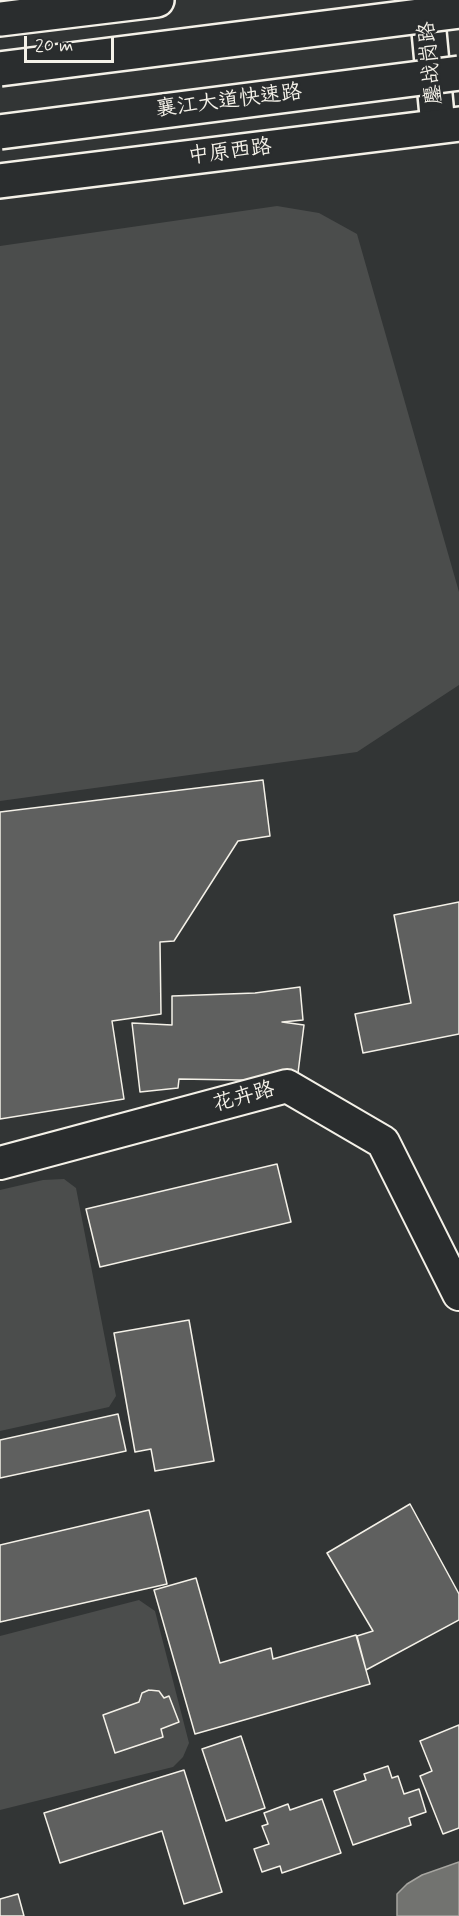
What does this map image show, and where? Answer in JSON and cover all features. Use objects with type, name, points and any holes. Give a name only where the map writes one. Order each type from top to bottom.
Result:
[{"type":"main road","points":[[0,19],[157,0]]},
{"type":"main road","name":"鏖战岗路","points":[[426,0],[449,125]]},
{"type":"main road","points":[[0,69],[459,11]]},
{"type":"main road","name":"襄江大道快速路","points":[[0,132],[459,74]]},
{"type":"main road","name":"中原西路","points":[[0,181],[449,125]]},
{"type":"street","name":"花卉路","points":[[0,1162],[287,1086],[383,1142],[459,1294]]},
{"type":"shaded area","points":[[277,206],[319,213],[357,234],[459,592],[459,685],[357,752],[0,801],[0,246]]},
{"type":"shaded area","points":[[64,1179],[76,1188],[116,1396],[109,1407],[0,1431],[0,1190],[43,1180]]},
{"type":"shaded area","points":[[139,1600],[155,1611],[189,1743],[183,1757],[173,1767],[0,1810],[0,1636]]},
{"type":"shaded area","points":[[459,1862],[459,1916],[397,1916],[397,1894],[407,1884],[422,1875]]},
{"type":"building","points":[[263,780],[270,836],[238,841],[174,941],[160,942],[161,1014],[112,1021],[124,1099],[0,1119],[0,812]]},
{"type":"building","points":[[459,902],[459,1034],[363,1053],[355,1014],[411,1003],[394,915]]},
{"type":"building","points":[[300,987],[303,1020],[282,1022],[304,1025],[297,1081],[179,1079],[178,1088],[140,1092],[132,1023],[172,1025],[172,996],[255,993]]},
{"type":"building","points":[[277,1164],[291,1222],[100,1267],[86,1209]]},
{"type":"building","points":[[189,1320],[214,1461],[155,1471],[151,1449],[135,1452],[114,1333]]},
{"type":"building","points":[[118,1414],[126,1451],[0,1478],[0,1440]]},
{"type":"building","points":[[410,1504],[459,1594],[459,1620],[366,1670],[357,1636],[373,1631],[327,1553]]},
{"type":"building","points":[[149,1510],[167,1584],[0,1622],[0,1545]]},
{"type":"building","points":[[196,1578],[220,1663],[271,1648],[273,1659],[356,1635],[370,1684],[195,1734],[154,1590]]},
{"type":"building","points":[[149,1690],[159,1691],[164,1698],[169,1696],[179,1722],[161,1729],[163,1737],[115,1753],[103,1715],[139,1702],[142,1693]]},
{"type":"building","points":[[459,1725],[459,1828],[443,1834],[420,1776],[432,1771],[420,1741]]},
{"type":"building","points":[[241,1736],[265,1808],[226,1821],[202,1749]]},
{"type":"building","points":[[388,1766],[392,1778],[398,1776],[404,1794],[419,1789],[426,1812],[409,1818],[411,1825],[353,1845],[334,1791],[366,1780],[364,1774]]},
{"type":"building","points":[[184,1770],[222,1892],[184,1904],[162,1831],[60,1863],[44,1813]]},
{"type":"building","points":[[322,1799],[341,1853],[282,1873],[280,1866],[262,1872],[254,1849],[269,1844],[262,1826],[268,1824],[264,1813],[288,1804],[290,1810]]},
{"type":"building","points":[[18,1894],[24,1916],[0,1916],[0,1899]]}]
